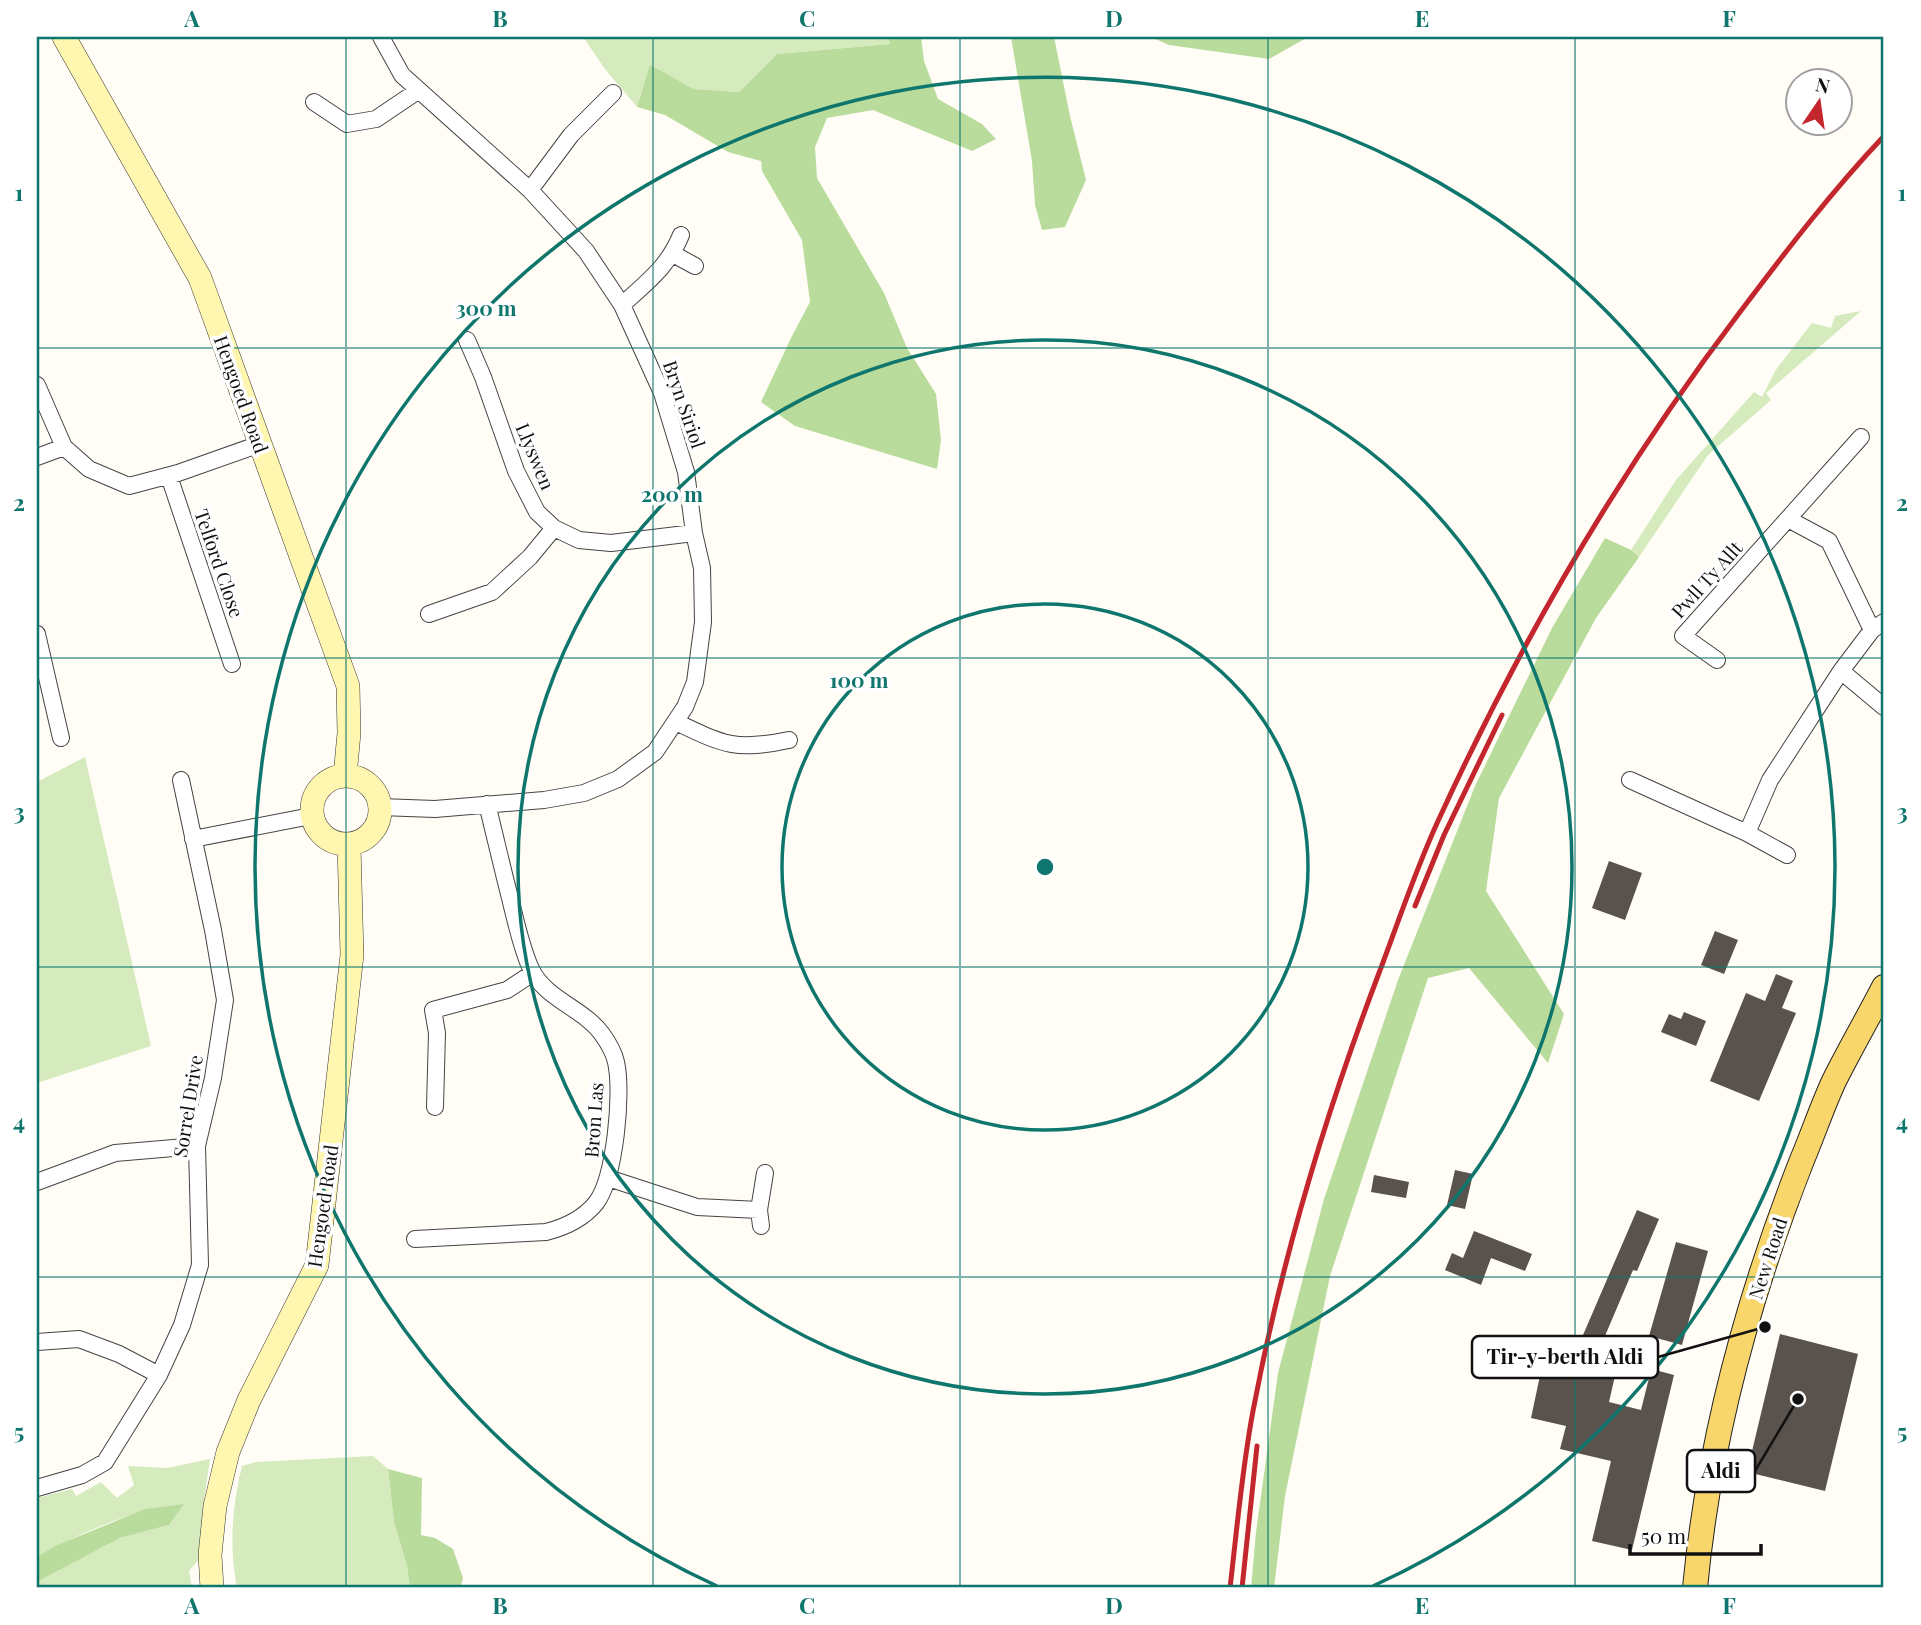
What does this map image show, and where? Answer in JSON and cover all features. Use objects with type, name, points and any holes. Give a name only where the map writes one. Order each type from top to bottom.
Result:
[{"type":"main road","name":"New Road","points":[[1695,1588],[1718,1439],[1741,1341],[1769,1249],[1834,1081],[1884,986]]},
{"type":"street","name":"Hengoed Road","points":[[64,37],[200,278],[348,686],[349,733],[345,776]]},
{"type":"street","name":"Bryn Siriol","points":[[380,807],[435,808],[544,800],[584,793],[618,779],[655,752],[676,722],[695,682],[703,622],[702,568],[694,533],[686,472],[662,393],[622,305],[586,251],[530,190],[402,75],[381,37]]},
{"type":"street","points":[[314,102],[347,124],[376,119],[419,90]]},
{"type":"street","points":[[530,190],[571,135],[613,93]]},
{"type":"street","points":[[622,305],[666,264],[681,235]]},
{"type":"street","points":[[673,254],[695,266]]},
{"type":"street","name":"Llyswen","points":[[467,340],[516,471],[537,512],[554,528],[579,540],[611,543],[694,533]]},
{"type":"street","points":[[37,384],[64,447],[89,469],[129,486],[169,476],[260,444]]},
{"type":"street","name":"Pwll Ty Allt","points":[[1717,660],[1683,636],[1861,437]]},
{"type":"street","points":[[37,457],[64,447]]},
{"type":"street","name":"Telford Close","points":[[169,476],[232,664]]},
{"type":"street","points":[[1747,833],[1770,780],[1841,671],[1878,626],[1829,541],[1788,519]]},
{"type":"street","points":[[429,614],[492,592],[530,557],[554,528]]},
{"type":"street","points":[[37,634],[61,738]]},
{"type":"street","points":[[1841,671],[1884,707]]},
{"type":"street","points":[[676,722],[717,741],[738,746],[758,747],[789,740]]},
{"type":"street","points":[[345,776],[365,781],[372,788],[380,807],[375,828],[368,837],[349,845],[328,841],[314,826],[311,816],[316,793],[323,784],[333,778],[345,776]]},
{"type":"street","points":[[1630,779],[1747,833],[1787,855]]},
{"type":"street","name":"Sorrel Drive","points":[[37,1488],[82,1475],[105,1462],[159,1375],[182,1325],[200,1265],[197,1146],[213,1077],[225,1000],[181,780]]},
{"type":"street","name":"Bron Las","points":[[415,1239],[546,1232],[565,1227],[584,1215],[597,1202],[608,1178],[614,1150],[618,1083],[616,1060],[603,1035],[589,1019],[557,998],[533,973],[522,947],[487,804]]},
{"type":"street","points":[[193,839],[311,816]]},
{"type":"street","name":"Hengoed Road","points":[[212,1588],[210,1555],[215,1506],[228,1452],[249,1400],[317,1265],[352,955],[349,845]]},
{"type":"street","points":[[435,1107],[437,1033],[433,1010],[507,990],[533,973]]},
{"type":"street","points":[[37,1181],[115,1153],[197,1146]]},
{"type":"street","points":[[761,1226],[760,1210],[765,1173]]},
{"type":"street","points":[[608,1178],[697,1207],[760,1210]]},
{"type":"street","points":[[37,1342],[79,1339],[119,1354],[159,1375]]},
{"type":"green space","points":[[583,37],[888,37],[890,44],[777,54],[739,92],[694,89],[650,66],[637,107],[605,69]]},
{"type":"green space","points":[[888,37],[921,37],[924,61],[938,99],[982,124],[996,139],[972,151],[873,110],[827,118],[815,147],[817,178],[884,293],[907,348],[936,394],[941,440],[937,469],[795,426],[761,402],[810,302],[802,240],[762,171],[761,161],[728,152],[665,115],[637,107],[650,65],[694,89],[739,92],[777,54],[890,44]]},
{"type":"green space","points":[[1011,37],[1054,37],[1086,180],[1065,227],[1042,230],[1035,205],[1032,161]]},
{"type":"green space","points":[[1151,37],[1308,37],[1269,59],[1169,45]]},
{"type":"green space","points":[[1861,311],[1766,393],[1771,400],[1708,455],[1639,557],[1631,550],[1676,480],[1754,392],[1762,397],[1775,371],[1812,323],[1831,328],[1835,316]]},
{"type":"green space","points":[[1605,538],[1631,550],[1639,557],[1596,618],[1499,798],[1486,891],[1564,1014],[1548,1063],[1469,968],[1428,978],[1330,1276],[1285,1496],[1274,1588],[1251,1588],[1278,1373],[1324,1199],[1398,980],[1475,786],[1552,628]]},
{"type":"green space","points":[[85,757],[151,1046],[37,1083],[37,782]]},
{"type":"green space","points":[[373,1456],[388,1469],[394,1522],[407,1566],[410,1588],[237,1588],[233,1527],[242,1466],[256,1462]]},
{"type":"green space","points":[[210,1459],[203,1506],[200,1558],[189,1571],[192,1588],[37,1588],[37,1582],[120,1538],[169,1525],[183,1505],[147,1510],[128,1516],[89,1531],[37,1557],[37,1498],[72,1489],[76,1496],[101,1482],[117,1498],[134,1485],[128,1466],[167,1468]]},
{"type":"green space","points":[[388,1469],[422,1478],[421,1535],[435,1538],[453,1549],[463,1578],[460,1588],[410,1588],[407,1566],[394,1522]]},
{"type":"green space","points":[[184,1504],[169,1525],[120,1538],[37,1582],[37,1557],[55,1546],[145,1509]]},
{"type":"building","points":[[1609,861],[1642,873],[1625,920],[1592,908]]},
{"type":"building","points":[[1715,931],[1738,940],[1724,974],[1701,965]]},
{"type":"building","points":[[1776,974],[1793,981],[1782,1008],[1796,1013],[1759,1101],[1710,1081],[1746,993],[1765,1001]]},
{"type":"building","points":[[1684,1012],[1706,1021],[1696,1046],[1661,1032],[1669,1014],[1681,1019]]},
{"type":"building","points":[[1455,1170],[1473,1174],[1465,1209],[1447,1205]]},
{"type":"building","points":[[1374,1175],[1409,1182],[1406,1198],[1371,1192]]},
{"type":"building","points":[[1637,1210],[1659,1219],[1637,1271],[1633,1270],[1602,1343],[1583,1335]]},
{"type":"building","points":[[1474,1231],[1532,1254],[1525,1271],[1491,1258],[1481,1285],[1445,1270],[1452,1253],[1463,1258]]},
{"type":"building","points":[[1676,1242],[1708,1251],[1682,1345],[1649,1336]]},
{"type":"building","points":[[1780,1334],[1858,1354],[1825,1491],[1747,1472]]},
{"type":"building","points":[[1545,1352],[1617,1367],[1609,1402],[1641,1410],[1650,1374],[1657,1376],[1659,1371],[1674,1375],[1632,1550],[1592,1541],[1611,1461],[1560,1449],[1566,1426],[1531,1418]]},
{"type":"railway","points":[[1230,1588],[1253,1411],[1291,1244],[1340,1080],[1438,821],[1538,622],[1653,433],[1775,266],[1884,136]]},
{"type":"railway","points":[[1415,906],[1444,835],[1502,715]]},
{"type":"railway","points":[[1242,1588],[1257,1446]]},
{"type":"place","name":"Tir-y-berth Aldi","points":[[1765,1327]]},
{"type":"place","name":"Aldi","points":[[1798,1399]]}]
